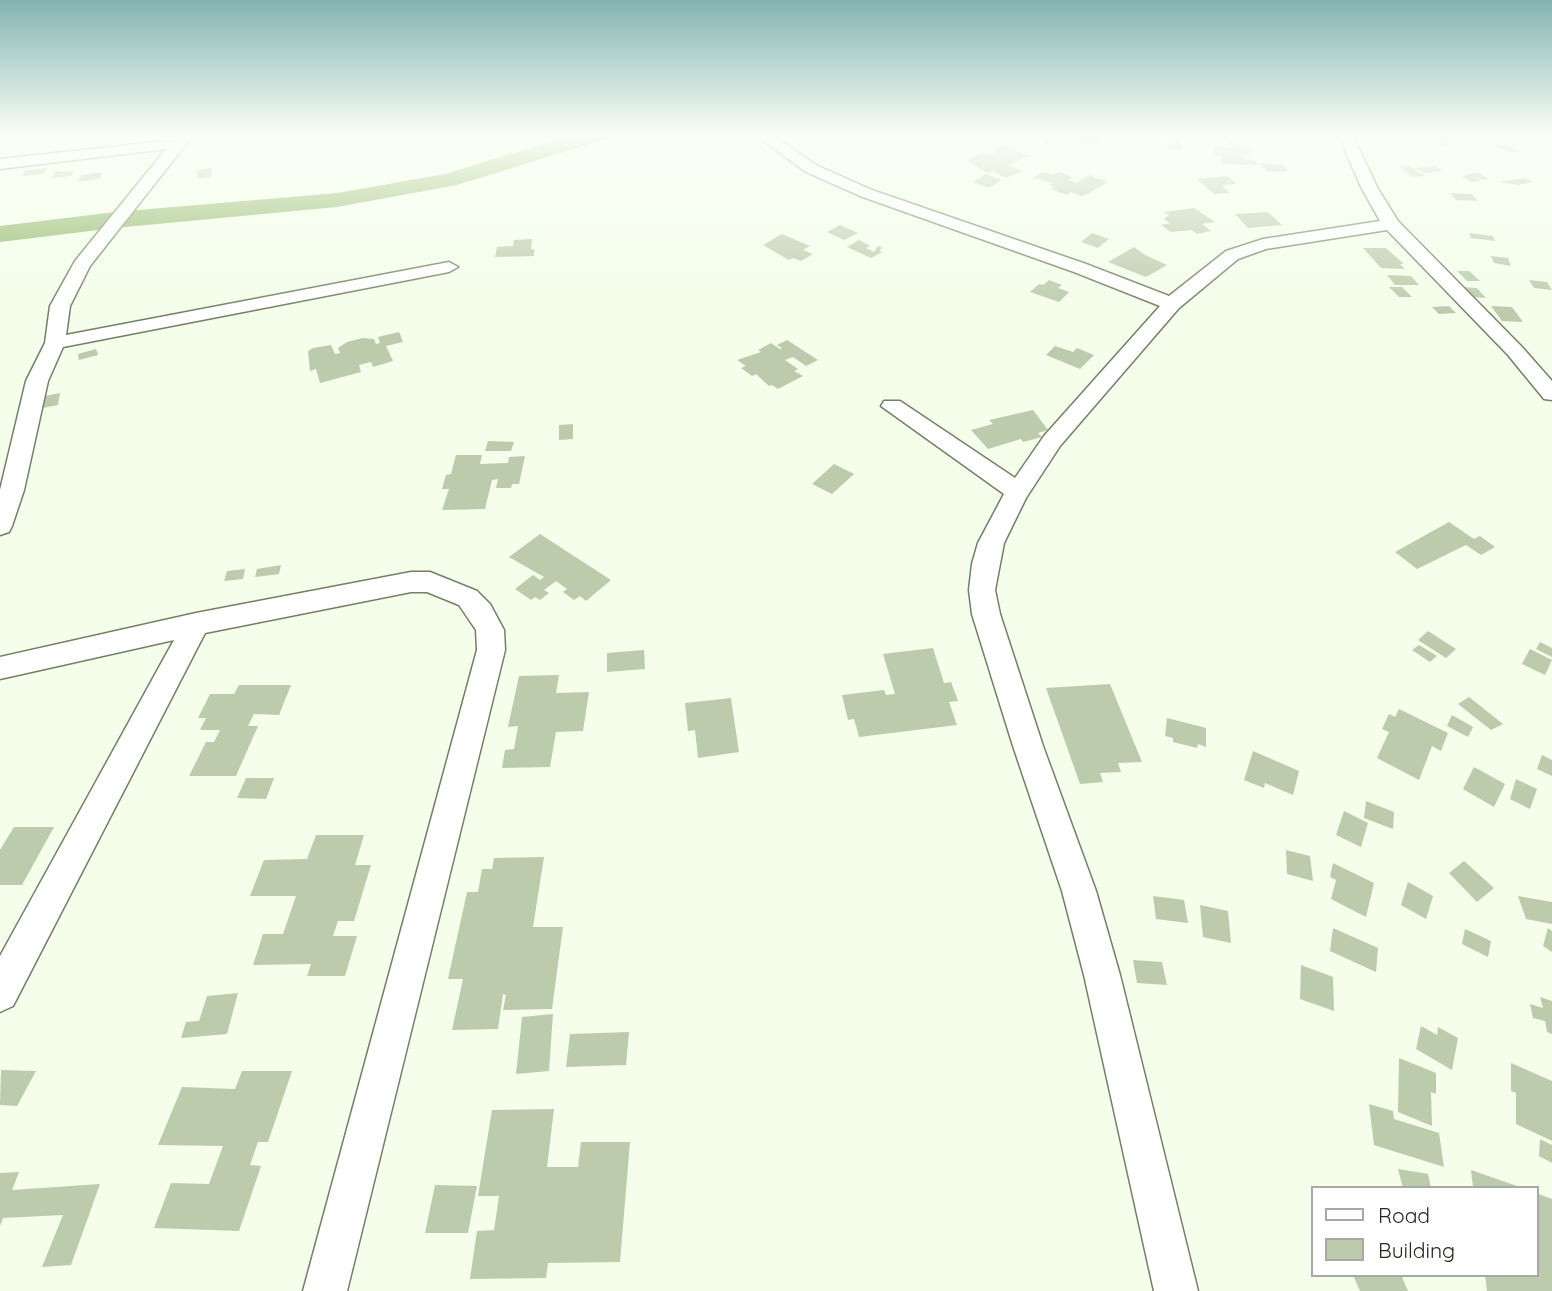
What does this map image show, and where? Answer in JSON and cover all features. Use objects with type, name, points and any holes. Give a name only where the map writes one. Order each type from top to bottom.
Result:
[{"type":"street","points":[[0,526],[12,490],[37,381],[55,344],[60,306],[81,265],[131,194]]},
{"type":"street","points":[[870,194],[1080,268],[1172,304]]},
{"type":"street","points":[[1373,194],[1391,224],[1515,351],[1552,394]]},
{"type":"street","points":[[1176,1291],[1102,975],[1079,891],[1028,746],[986,614],[982,590],[991,542],[1018,492],[1052,441],[1172,304],[1232,255],[1278,240],[1391,224]]},
{"type":"street","points":[[55,344],[449,267]]},
{"type":"street","points":[[892,406],[1018,492]]},
{"type":"street","points":[[0,668],[196,624],[411,582],[430,582],[468,598],[480,611],[490,630],[491,650],[326,1291]]},
{"type":"street","points":[[0,993],[196,624]]},
{"type":"building","points":[[1451,194],[1472,194],[1478,201],[1456,200]]},
{"type":"building","points":[[1194,208],[1215,222],[1202,224],[1211,231],[1197,234],[1192,230],[1171,232],[1161,225],[1170,223],[1164,219],[1169,215],[1164,212]]},
{"type":"building","points":[[1268,212],[1282,225],[1248,228],[1235,214]]},
{"type":"building","points":[[840,225],[858,233],[844,240],[827,232]]},
{"type":"building","points":[[1092,233],[1109,239],[1098,248],[1081,242]]},
{"type":"building","points":[[1469,233],[1493,236],[1495,241],[1471,238]]},
{"type":"building","points":[[782,234],[810,246],[803,250],[813,254],[801,261],[793,258],[789,260],[763,245]]},
{"type":"building","points":[[532,239],[531,249],[534,249],[534,256],[495,257],[497,247],[513,246],[514,240]]},
{"type":"building","points":[[859,240],[870,246],[866,248],[874,252],[878,246],[883,248],[879,250],[882,252],[871,258],[847,247]]},
{"type":"building","points":[[1134,247],[1167,265],[1146,277],[1108,262]]},
{"type":"building","points":[[1363,248],[1386,248],[1404,264],[1400,264],[1405,269],[1381,268]]},
{"type":"building","points":[[1491,256],[1508,258],[1511,266],[1494,263]]},
{"type":"building","points":[[1457,271],[1469,271],[1480,281],[1467,281]]},
{"type":"building","points":[[1387,275],[1411,276],[1419,285],[1395,285]]},
{"type":"building","points":[[1049,280],[1062,285],[1058,288],[1069,292],[1059,302],[1030,292]]},
{"type":"building","points":[[1529,280],[1547,282],[1552,290],[1534,288]]},
{"type":"building","points":[[1389,287],[1402,287],[1412,297],[1399,297]]},
{"type":"building","points":[[1463,287],[1477,288],[1486,298],[1472,297]]},
{"type":"building","points":[[1449,306],[1456,313],[1439,314],[1432,307]]},
{"type":"building","points":[[1491,306],[1512,307],[1523,322],[1502,321]]},
{"type":"building","points":[[399,332],[403,342],[386,346],[393,361],[373,367],[371,362],[359,365],[361,372],[320,383],[316,369],[310,371],[308,351],[313,348],[331,345],[335,354],[340,353],[338,348],[347,342],[363,338],[374,339],[376,344],[380,343],[378,337]]},
{"type":"building","points":[[787,340],[818,360],[806,366],[793,357],[785,360],[798,369],[794,371],[803,376],[778,389],[769,386],[756,374],[752,376],[741,368],[746,366],[737,360],[761,352],[758,350],[771,343],[780,349],[782,348],[777,345]]},
{"type":"building","points":[[1055,346],[1073,352],[1077,348],[1094,355],[1080,369],[1046,355]]},
{"type":"building","points":[[96,349],[98,355],[79,360],[78,354]]},
{"type":"building","points":[[60,393],[58,405],[43,408],[45,396]]},
{"type":"building","points":[[1033,410],[1048,430],[1038,433],[1042,437],[1023,442],[1021,439],[988,449],[971,430],[993,424],[989,420]]},
{"type":"building","points":[[573,424],[573,439],[559,440],[559,425]]},
{"type":"building","points":[[488,441],[514,442],[511,451],[485,451]]},
{"type":"building","points":[[456,455],[482,455],[480,464],[508,463],[509,457],[525,456],[519,484],[512,484],[511,488],[496,488],[498,479],[492,480],[485,509],[442,510],[449,489],[442,489],[446,475],[451,474]]},
{"type":"building","points":[[834,464],[854,474],[832,494],[812,484]]},
{"type":"building","points":[[1449,522],[1474,539],[1480,536],[1495,547],[1481,555],[1466,545],[1417,569],[1395,552]]},
{"type":"building","points":[[540,534],[611,580],[586,601],[580,596],[574,600],[563,592],[567,589],[556,581],[544,590],[549,593],[540,600],[535,597],[531,600],[515,589],[533,575],[540,580],[544,577],[509,557]]},
{"type":"building","points":[[281,565],[279,574],[255,577],[257,569]]},
{"type":"building","points":[[245,569],[243,579],[224,581],[227,571]]},
{"type":"building","points":[[1428,631],[1456,649],[1446,658],[1418,640]]},
{"type":"building","points":[[1540,642],[1552,648],[1552,657],[1536,649]]},
{"type":"building","points":[[1419,645],[1437,656],[1430,662],[1412,650]]},
{"type":"building","points":[[933,648],[944,683],[951,682],[958,701],[949,702],[957,725],[859,737],[854,719],[848,720],[842,695],[884,690],[886,695],[895,694],[883,654]]},
{"type":"building","points":[[1530,649],[1552,660],[1545,675],[1522,664]]},
{"type":"building","points":[[644,650],[645,669],[607,672],[607,653]]},
{"type":"building","points":[[559,675],[556,693],[589,692],[583,731],[556,732],[550,767],[502,768],[505,750],[514,749],[518,726],[508,727],[519,676]]},
{"type":"building","points":[[1110,684],[1142,762],[1118,763],[1121,772],[1100,773],[1103,782],[1080,784],[1046,688]]},
{"type":"building","points":[[239,685],[291,685],[279,715],[254,714],[248,726],[258,726],[236,776],[189,776],[206,742],[214,742],[220,730],[200,730],[206,718],[198,718],[210,694],[234,694]]},
{"type":"building","points":[[1469,697],[1503,724],[1491,730],[1458,704]]},
{"type":"building","points":[[731,698],[739,752],[698,758],[695,730],[688,731],[685,703]]},
{"type":"building","points":[[1399,709],[1448,733],[1441,751],[1432,746],[1419,780],[1377,758],[1389,732],[1382,729],[1389,714],[1395,717]]},
{"type":"building","points":[[1452,715],[1473,727],[1468,737],[1447,726]]},
{"type":"building","points":[[1167,718],[1206,728],[1206,747],[1198,744],[1197,748],[1173,742],[1173,738],[1165,736]]},
{"type":"building","points":[[1253,751],[1299,771],[1293,795],[1265,783],[1264,788],[1244,780]]},
{"type":"building","points":[[1542,755],[1552,760],[1552,776],[1537,769]]},
{"type":"building","points":[[1474,767],[1505,784],[1494,807],[1463,789]]},
{"type":"building","points":[[246,778],[274,778],[266,799],[237,798]]},
{"type":"building","points":[[1516,779],[1537,789],[1530,809],[1510,799]]},
{"type":"building","points":[[1366,801],[1394,812],[1393,829],[1364,818]]},
{"type":"building","points":[[1344,811],[1368,823],[1361,847],[1336,835]]},
{"type":"building","points":[[14,827],[54,827],[22,885],[0,885],[0,850]]},
{"type":"building","points":[[316,835],[364,835],[355,865],[371,865],[354,921],[338,921],[333,936],[357,936],[345,976],[307,976],[311,964],[253,965],[263,934],[283,934],[296,896],[250,896],[264,860],[307,859]]},
{"type":"building","points":[[1286,850],[1310,856],[1313,881],[1287,874]]},
{"type":"building","points":[[544,857],[533,927],[563,927],[552,1009],[503,1010],[506,995],[503,994],[498,1029],[452,1030],[463,979],[448,979],[467,892],[478,892],[482,869],[492,869],[494,858]]},
{"type":"building","points":[[1464,861],[1494,888],[1477,902],[1449,873]]},
{"type":"building","points":[[1333,863],[1374,883],[1366,917],[1331,899],[1336,880],[1330,877]]},
{"type":"building","points":[[1408,882],[1433,896],[1426,919],[1401,905]]},
{"type":"building","points":[[1153,896],[1184,900],[1188,923],[1156,919]]},
{"type":"building","points":[[1518,896],[1552,902],[1552,924],[1526,919]]},
{"type":"building","points":[[1200,905],[1228,911],[1231,943],[1203,937]]},
{"type":"building","points":[[1333,928],[1378,948],[1376,972],[1330,951]]},
{"type":"building","points":[[1548,928],[1552,931],[1552,952],[1543,946]]},
{"type":"building","points":[[1465,929],[1491,941],[1488,957],[1462,944]]},
{"type":"building","points":[[1133,960],[1162,962],[1167,985],[1137,983]]},
{"type":"building","points":[[1301,965],[1333,977],[1334,1011],[1300,999]]},
{"type":"building","points":[[238,993],[227,1034],[181,1038],[186,1022],[199,1021],[207,996]]},
{"type":"building","points":[[1540,997],[1552,1001],[1552,1034],[1547,1032],[1545,1021],[1533,1018],[1530,1004],[1543,1008]]},
{"type":"building","points":[[553,1014],[549,1071],[516,1074],[522,1017]]},
{"type":"building","points":[[1421,1026],[1437,1035],[1438,1027],[1458,1038],[1452,1070],[1416,1049]]},
{"type":"building","points":[[629,1032],[626,1065],[566,1067],[570,1034]]},
{"type":"building","points":[[1399,1058],[1436,1073],[1436,1094],[1431,1092],[1432,1126],[1398,1112]]},
{"type":"building","points":[[1511,1063],[1552,1081],[1552,1141],[1516,1124],[1516,1093],[1511,1091]]},
{"type":"building","points":[[1,1070],[36,1071],[17,1106],[0,1105]]},
{"type":"building","points":[[242,1071],[292,1071],[268,1142],[258,1142],[250,1165],[261,1166],[239,1231],[154,1228],[171,1183],[209,1184],[223,1146],[158,1145],[182,1087],[235,1089]]},
{"type":"building","points":[[1369,1104],[1393,1111],[1394,1119],[1439,1133],[1444,1167],[1374,1145]]},
{"type":"building","points":[[554,1109],[547,1167],[578,1167],[581,1142],[630,1142],[620,1262],[548,1263],[546,1278],[470,1279],[477,1231],[494,1230],[499,1196],[478,1196],[492,1110]]},
{"type":"building","points":[[1540,1139],[1552,1145],[1552,1163],[1539,1156]]},
{"type":"building","points":[[1398,1169],[1428,1174],[1431,1186],[1402,1186]]},
{"type":"building","points":[[1471,1170],[1517,1186],[1473,1186]]},
{"type":"building","points":[[19,1172],[12,1190],[100,1184],[71,1265],[42,1267],[63,1215],[3,1218],[0,1226],[0,1173]]},
{"type":"building","points":[[435,1185],[477,1186],[468,1233],[425,1233]]},
{"type":"building","points":[[1538,1194],[1552,1199],[1552,1291],[1487,1291],[1485,1277],[1538,1277]]},
{"type":"building","points":[[1354,1277],[1402,1277],[1408,1291],[1360,1291]]},
{"type":"waterway","points":[[0,234],[115,220],[337,200],[369,194]]}]
